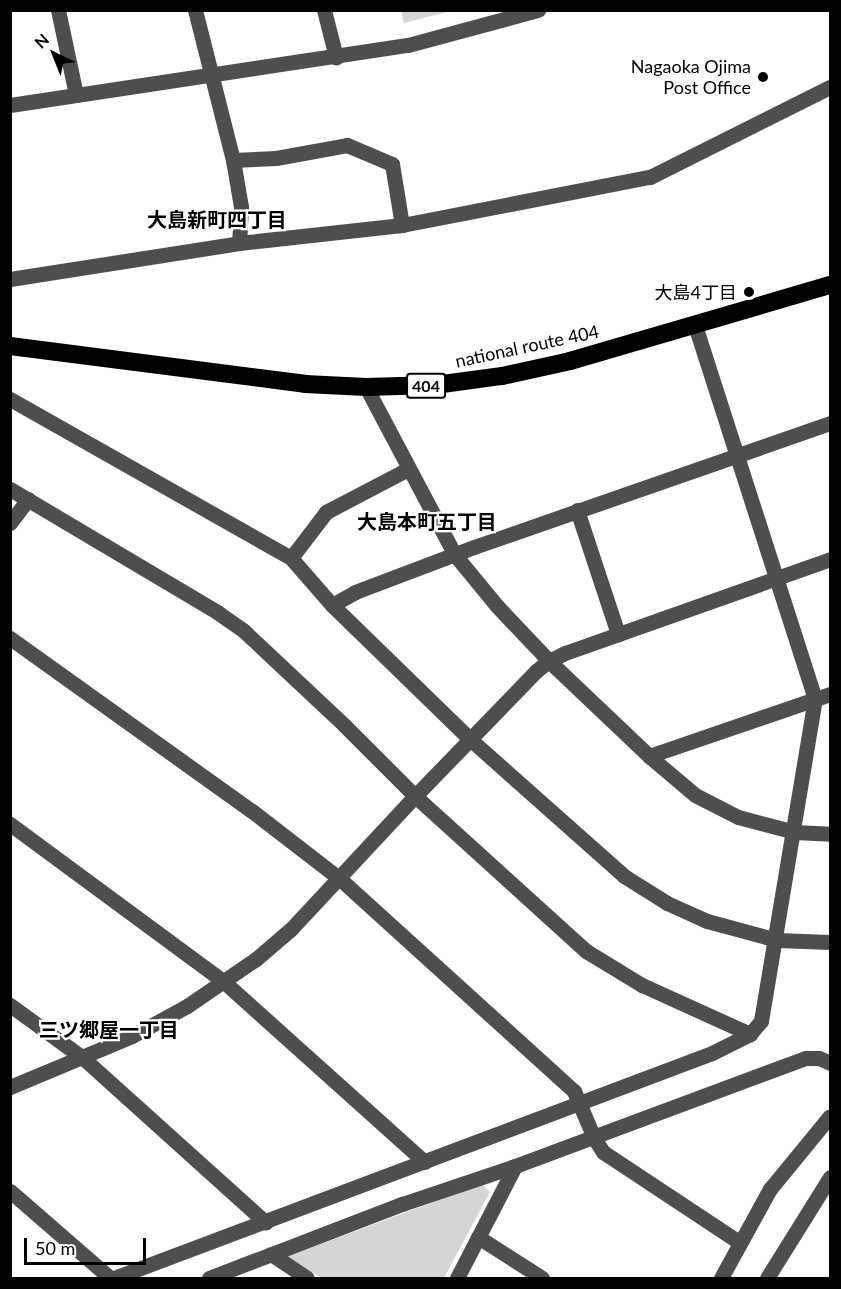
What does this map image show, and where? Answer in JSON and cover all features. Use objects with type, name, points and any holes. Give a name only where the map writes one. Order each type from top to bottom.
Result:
[{"type":"highway","name":"national route 404","points":[[10,346],[305,384],[366,387],[435,386],[502,376],[570,361],[831,285]]},
{"type":"street","points":[[58,10],[76,95]]},
{"type":"street","points":[[195,10],[233,160],[240,207],[239,243]]},
{"type":"street","points":[[324,10],[336,57]]},
{"type":"street","points":[[10,105],[408,45],[538,10]]},
{"type":"street","points":[[10,279],[239,243],[402,225],[650,177],[831,87]]},
{"type":"street","points":[[233,160],[276,158],[347,145],[393,164],[402,225]]},
{"type":"street","points":[[10,1191],[112,1278],[266,1223],[712,1053],[750,1034],[761,1021],[777,940],[815,699],[695,326]]},
{"type":"street","points":[[366,387],[455,555],[497,606],[549,661],[649,756],[695,795],[738,817],[795,832],[831,834]]},
{"type":"street","points":[[10,399],[291,558],[332,605],[471,740],[624,876],[667,903],[707,921],[777,940],[831,942]]},
{"type":"street","points":[[332,605],[355,592],[577,510],[831,423]]},
{"type":"street","points":[[291,558],[326,512],[408,469]]},
{"type":"street","points":[[10,489],[197,599],[244,631],[415,796],[586,951],[642,985],[750,1034]]},
{"type":"street","points":[[10,523],[28,499]]},
{"type":"street","points":[[577,510],[618,634]]},
{"type":"street","points":[[10,1087],[132,1036],[187,1006],[291,929],[415,796],[536,671],[549,661],[618,634],[831,559]]},
{"type":"street","points":[[10,638],[252,811],[340,879],[574,1090],[582,1104],[594,1138],[603,1152],[739,1242]]},
{"type":"street","points":[[649,756],[831,694]]},
{"type":"street","points":[[10,824],[223,981],[425,1162]]},
{"type":"street","points":[[10,1005],[83,1058],[266,1223]]},
{"type":"street","points":[[208,1278],[402,1204],[594,1138],[806,1058],[819,1058],[831,1063]]},
{"type":"street","points":[[721,1278],[770,1189],[831,1116]]},
{"type":"street","points":[[457,1278],[515,1166]]},
{"type":"street","points":[[766,1278],[831,1177]]},
{"type":"street","points":[[478,1237],[542,1278]]},
{"type":"street","points":[[271,1254],[307,1278]]},
{"type":"shaded area","points":[[401,10],[451,11],[404,23]]},
{"type":"shaded area","points":[[482,1184],[490,1192],[444,1278],[322,1278],[286,1257]]},
{"type":"place","name":"Nagaoka Ojima Post Office","points":[[763,77]]},
{"type":"place","name":"大島4丁目","points":[[749,292]]},
{"type":"district","name":"大島新町四丁目","points":[[217,219]]},
{"type":"district","name":"大島本町五丁目","points":[[427,521]]},
{"type":"district","name":"三ツ郷屋一丁目","points":[[109,1029]]}]
